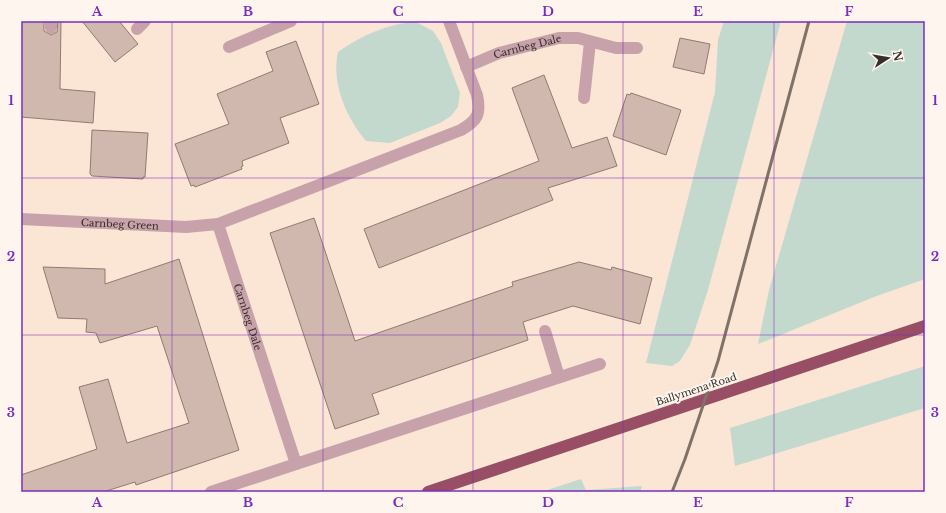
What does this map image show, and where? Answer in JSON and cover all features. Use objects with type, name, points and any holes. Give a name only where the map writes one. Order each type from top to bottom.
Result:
[{"type":"highway","name":"Ballymena Road","points":[[428,492],[474,475],[925,326]]},
{"type":"highway","name":"Ballymena Road","points":[[436,492],[474,475]]},
{"type":"street","points":[[229,47],[291,21]]},
{"type":"street","points":[[218,224],[454,133],[472,124],[477,118],[479,107],[477,95],[449,21]]},
{"type":"street","name":"Carnbeg Dale","points":[[466,67],[499,53],[533,43],[559,38],[578,38],[616,48],[637,48]]},
{"type":"street","points":[[584,98],[590,42]]},
{"type":"street","name":"Carnbeg Green","points":[[21,219],[186,227],[218,224]]},
{"type":"street","name":"Carnbeg Dale","points":[[218,224],[296,464]]},
{"type":"street","points":[[545,331],[559,377]]},
{"type":"street","points":[[211,492],[600,364]]},
{"type":"green space","points":[[724,21],[781,21],[708,290],[690,345],[680,361],[672,366],[646,363],[715,92],[718,40]]},
{"type":"green space","points":[[847,21],[925,21],[925,279],[874,297],[758,344],[769,290]]},
{"type":"green space","points":[[416,22],[433,31],[441,43],[460,93],[458,107],[451,116],[440,123],[390,143],[366,141],[352,122],[342,99],[337,75],[336,63],[338,52],[375,31],[396,25]]},
{"type":"green space","points":[[925,366],[925,408],[735,466],[730,428]]},
{"type":"green space","points":[[581,479],[586,490],[642,486],[640,492],[541,492]]},
{"type":"building","points":[[21,21],[44,21],[44,31],[51,35],[57,32],[58,21],[61,21],[60,89],[95,92],[93,123],[21,117]]},
{"type":"building","points":[[82,21],[119,21],[138,44],[115,62]]},
{"type":"building","points":[[680,38],[710,44],[704,74],[673,67]]},
{"type":"building","points":[[296,41],[319,104],[280,118],[289,143],[242,161],[242,169],[195,187],[194,185],[191,186],[175,144],[229,124],[217,94],[273,71],[266,52]]},
{"type":"building","points":[[544,75],[572,148],[607,137],[617,166],[548,188],[553,200],[379,268],[364,229],[539,161],[512,88]]},
{"type":"building","points":[[631,93],[681,110],[666,155],[613,136],[627,94],[630,95]]},
{"type":"building","points":[[92,130],[148,133],[145,177],[143,177],[143,179],[92,176],[90,174]]},
{"type":"building","points":[[314,218],[355,341],[513,286],[512,282],[579,262],[611,270],[612,267],[652,278],[640,324],[573,306],[523,322],[528,340],[372,394],[379,414],[335,429],[270,233]]},
{"type":"building","points":[[179,259],[239,450],[136,485],[135,482],[103,492],[21,492],[21,475],[97,449],[79,387],[108,379],[127,443],[189,423],[157,326],[100,343],[96,333],[86,332],[87,319],[58,318],[43,267],[105,269],[105,284]]},
{"type":"railway","points":[[672,492],[685,459],[718,361],[809,21]]}]
